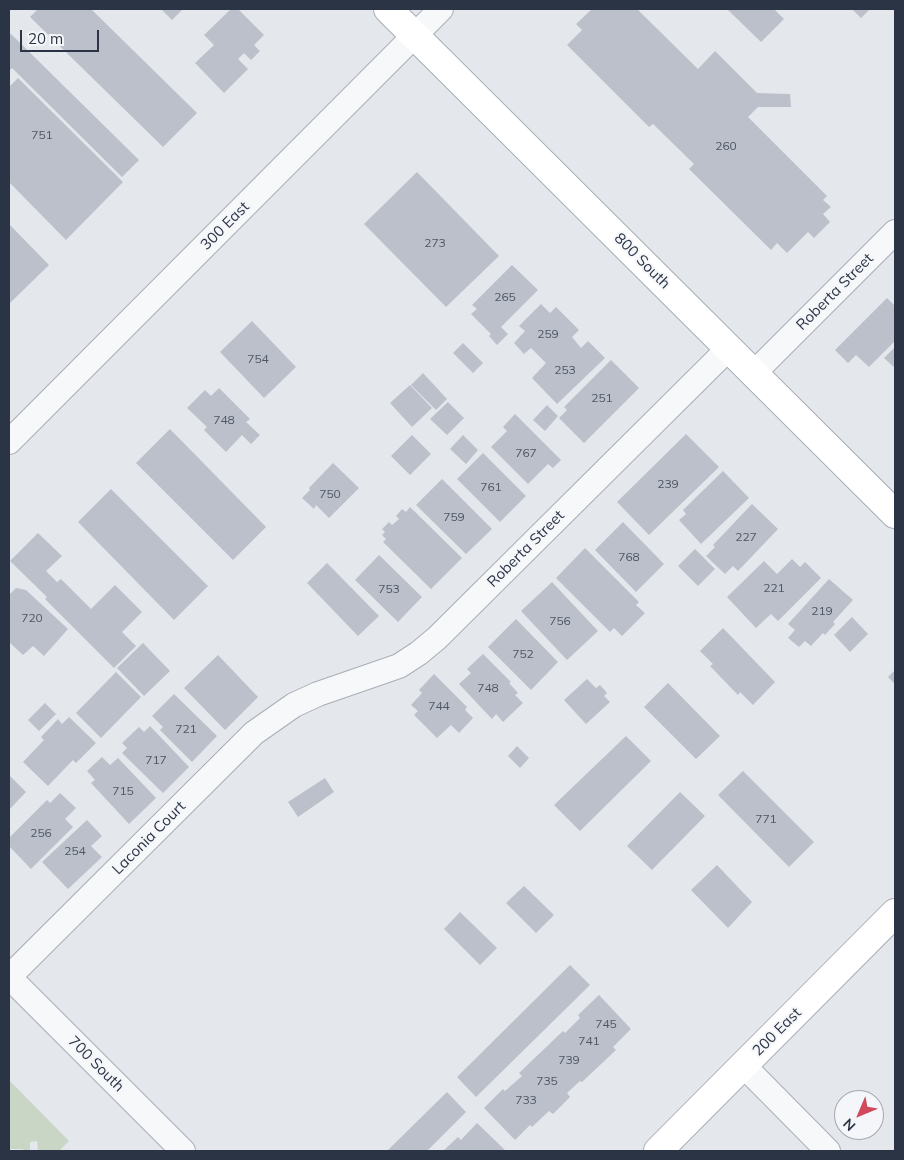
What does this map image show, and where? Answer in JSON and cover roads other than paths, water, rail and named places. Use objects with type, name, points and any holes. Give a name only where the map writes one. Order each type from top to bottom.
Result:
[{"type":"main road","name":"800 South","points":[[388,9],[895,514]]},
{"type":"main road","name":"200 East","points":[[658,1151],[895,913]]},
{"type":"street","name":"300 East","points":[[9,442],[441,9]]},
{"type":"street","name":"Roberta Street","points":[[754,373],[895,232]]},
{"type":"street","name":"Roberta Street","points":[[294,705],[399,666],[419,653],[437,638],[729,348]]},
{"type":"street","name":"Laconia Court","points":[[9,977],[238,748],[254,733],[294,705]]},
{"type":"street","name":"700 South","points":[[9,977],[183,1151]]},
{"type":"street","points":[[744,1066],[828,1151]]}]
